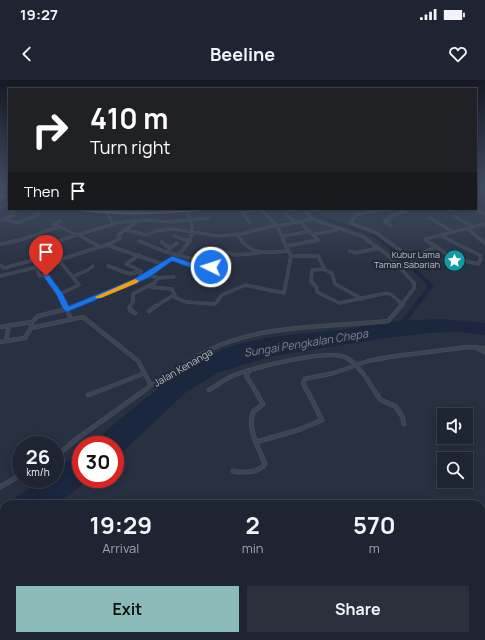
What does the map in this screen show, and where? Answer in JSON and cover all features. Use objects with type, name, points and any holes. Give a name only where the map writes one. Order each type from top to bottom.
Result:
[{"type":"street","points":[[1,220],[16,214]]},
{"type":"street","points":[[1,220],[18,223],[39,214]]},
{"type":"street","points":[[108,214],[114,223]]},
{"type":"street","points":[[0,327],[32,322],[38,316],[67,309],[147,275],[177,255],[190,240],[193,232],[189,220],[189,214]]},
{"type":"street","points":[[243,214],[249,222]]},
{"type":"street","points":[[152,284],[151,286],[153,288],[172,289],[177,298],[186,302],[215,304],[222,295],[245,285],[282,293],[284,292],[291,256],[277,225],[265,214]]},
{"type":"street","points":[[285,214],[311,231],[318,240],[287,246]]},
{"type":"street","points":[[126,230],[147,235],[152,232],[175,229],[206,236],[221,236],[312,219],[308,214]]},
{"type":"street","points":[[360,214],[356,215],[350,223],[377,233],[412,259],[436,246]]},
{"type":"street","points":[[391,226],[384,221],[397,214]]},
{"type":"street","points":[[454,216],[474,227]]},
{"type":"street","points":[[60,294],[79,286],[74,276],[52,255],[40,247],[42,245],[112,225],[114,223],[146,220],[172,222],[208,218]]},
{"type":"street","points":[[430,218],[453,232]]},
{"type":"street","name":"Jalan Kenanga","points":[[64,450],[151,385],[158,383],[213,349],[245,338],[274,333],[388,321],[394,316],[414,288],[414,283],[393,259],[360,235],[312,219]]},
{"type":"street","points":[[60,220],[54,224],[100,247]]},
{"type":"street","points":[[0,276],[58,261],[100,247],[120,238],[118,235],[136,223],[134,221]]},
{"type":"street","points":[[172,222],[175,229]]},
{"type":"street","points":[[480,255],[480,262],[475,264],[453,258],[425,239],[485,224]]},
{"type":"street","points":[[480,225],[485,228]]},
{"type":"street","points":[[0,244],[10,243],[58,227]]},
{"type":"street","points":[[468,229],[485,243]]},
{"type":"street","points":[[314,234],[337,230]]},
{"type":"street","points":[[283,236],[311,231]]},
{"type":"street","points":[[37,234],[50,243]]},
{"type":"street","points":[[237,234],[248,248],[259,253]]},
{"type":"street","points":[[441,235],[480,255]]},
{"type":"street","points":[[174,236],[190,240]]},
{"type":"street","points":[[139,241],[166,252],[197,260],[202,259],[208,253],[219,250],[235,255],[289,251]]},
{"type":"street","points":[[162,242],[165,243],[165,245],[172,247]]},
{"type":"street","points":[[166,252],[178,243]]},
{"type":"street","points":[[107,244],[162,264]]},
{"type":"street","points":[[350,251],[355,253],[379,248]]},
{"type":"street","points":[[480,255],[484,253]]},
{"type":"street","points":[[0,265],[1,268],[4,268],[52,255]]},
{"type":"street","points":[[139,255],[126,263],[142,271],[140,273]]},
{"type":"street","points":[[291,256],[318,256],[324,269]]},
{"type":"street","points":[[172,258],[201,268],[214,265]]},
{"type":"street","points":[[35,263],[39,275],[46,276],[50,279],[49,282],[60,294],[70,320]]},
{"type":"street","points":[[74,276],[88,270],[93,266]]},
{"type":"street","points":[[108,266],[130,274],[135,272],[158,278],[174,277]]},
{"type":"street","points":[[124,271],[132,267]]},
{"type":"street","points":[[362,299],[336,285],[334,283],[332,273],[324,269],[312,270],[311,280],[317,288],[316,292],[337,303],[362,299],[389,294],[403,304]]},
{"type":"street","points":[[135,313],[129,308],[133,302],[133,294],[152,284],[158,278]]},
{"type":"street","points":[[149,311],[174,295]]},
{"type":"street","points":[[32,328],[83,317],[138,361],[151,385]]},
{"type":"street","points":[[0,342],[25,338],[32,328],[32,322]]},
{"type":"street","points":[[6,341],[9,326]]},
{"type":"street","points":[[256,442],[287,435],[308,428],[322,420],[305,386],[304,380],[345,370],[355,365],[401,355],[468,347],[485,348]]},
{"type":"street","points":[[477,348],[485,352]]},
{"type":"street","points":[[209,390],[230,377],[251,369],[291,360],[336,354],[344,356],[368,378],[381,400],[395,406],[402,416],[404,424]]},
{"type":"street","points":[[233,471],[243,473],[264,466],[263,459],[253,432],[252,415],[255,410],[263,404],[263,402],[246,376],[251,369]]},
{"type":"street","points":[[88,395],[145,372]]},
{"type":"street","points":[[0,487],[12,480]]},
{"type":"water","name":"Sungai Pengkalan Chepa","points":[[440,319],[485,323],[485,335],[459,332],[428,333],[386,338],[273,356],[219,372],[186,392],[124,451],[124,436],[101,436],[136,406],[168,382],[201,360],[219,351],[246,342],[277,336],[345,329],[398,321]]},
{"type":"water","points":[[72,458],[72,488],[78,488],[61,500],[12,500],[30,488],[64,488],[64,464]]},
{"type":"waterway","points":[[316,214],[332,222],[365,232],[381,241],[404,259],[431,286],[404,321]]},
{"type":"slow traffic","points":[[98,297],[135,281]]},
{"type":"place","name":"Kubur Lama Taman Sabariah","points":[[455,260]]},
{"type":"route","points":[[46,276],[50,279],[49,282],[60,294],[67,309],[137,281],[172,258],[201,268],[211,267]]}]
